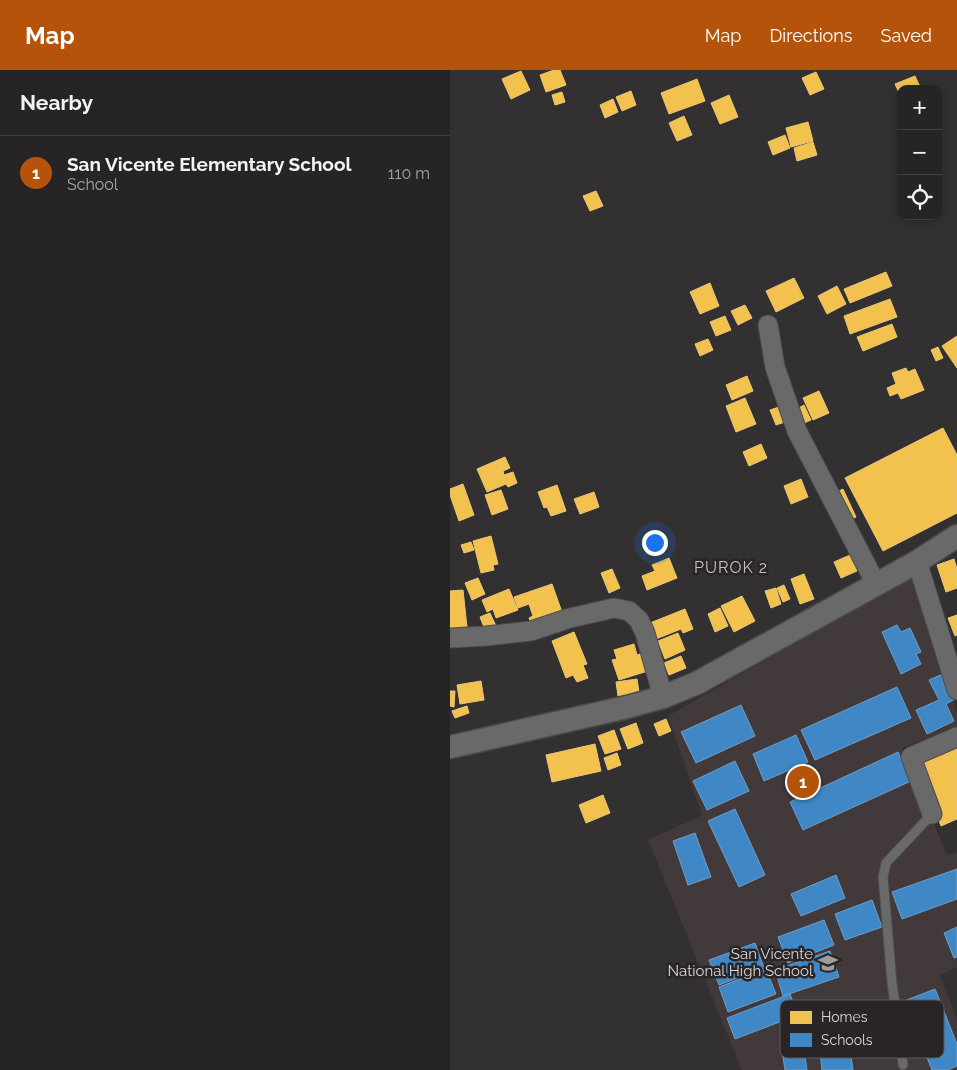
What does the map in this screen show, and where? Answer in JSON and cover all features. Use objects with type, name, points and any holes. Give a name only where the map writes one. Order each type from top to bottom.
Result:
[{"type":"street","points":[[768,326],[775,367],[796,431],[876,584]]},
{"type":"street","points":[[450,747],[627,707],[663,697],[697,683],[915,563],[957,536]]},
{"type":"street","points":[[915,563],[920,571],[957,690]]},
{"type":"street","points":[[450,638],[531,631],[570,618],[614,608],[629,610],[638,620],[645,633],[663,697]]},
{"type":"street","points":[[932,814],[911,757],[957,737]]},
{"type":"lane","points":[[894,1000],[883,877],[886,863],[932,814]]},
{"type":"lane","points":[[902,1058],[903,1065]]},
{"type":"shaded area","points":[[915,574],[957,713],[957,726],[902,748],[947,855],[957,852],[957,967],[940,975],[957,1020],[957,1070],[742,1070],[648,840],[702,815],[668,716]]},
{"type":"building: Homes","points":[[560,70],[566,85],[546,92],[540,75]]},
{"type":"building: Homes","points":[[521,71],[530,90],[511,99],[502,79]]},
{"type":"building: Homes","points":[[816,72],[824,89],[810,95],[802,78]]},
{"type":"building: Homes","points":[[915,76],[919,85],[897,85],[897,88],[895,84]]},
{"type":"building: Homes","points":[[697,79],[705,101],[669,114],[661,93]]},
{"type":"building: Homes","points":[[631,91],[636,105],[622,111],[616,97]]},
{"type":"building: Homes","points":[[562,92],[565,102],[555,105],[552,95]]},
{"type":"building: Homes","points":[[729,95],[738,117],[720,124],[711,103]]},
{"type":"building: Homes","points":[[613,99],[618,112],[605,118],[600,105]]},
{"type":"building: Homes","points":[[684,116],[692,135],[677,141],[669,123]]},
{"type":"building: Homes","points":[[808,122],[813,141],[791,147],[786,128]]},
{"type":"building: Homes","points":[[785,135],[790,148],[773,155],[768,142]]},
{"type":"building: Homes","points":[[813,142],[817,155],[797,161],[794,148]]},
{"type":"building: Homes","points":[[596,191],[603,206],[590,211],[583,196]]},
{"type":"building: Homes","points":[[886,272],[892,286],[850,303],[844,289]]},
{"type":"building: Homes","points":[[794,278],[804,298],[776,312],[766,291]]},
{"type":"building: Homes","points":[[710,283],[719,306],[700,314],[690,292]]},
{"type":"building: Homes","points":[[837,286],[846,304],[827,314],[818,296]]},
{"type":"building: Homes","points":[[890,299],[897,317],[850,334],[844,316]]},
{"type":"building: Homes","points":[[745,305],[752,318],[738,325],[731,311]]},
{"type":"building: Homes","points":[[725,316],[731,330],[716,336],[710,322]]},
{"type":"building: Homes","points":[[892,324],[897,337],[863,351],[857,337]]},
{"type":"building: Homes","points":[[957,336],[957,368],[942,346]]},
{"type":"building: Homes","points":[[708,339],[713,350],[700,356],[695,344]]},
{"type":"building: Homes","points":[[938,347],[943,358],[936,361],[931,350]]},
{"type":"building: Homes","points":[[906,368],[908,372],[915,369],[924,390],[901,399],[898,393],[890,396],[887,388],[896,384],[892,373]]},
{"type":"building: Homes","points":[[747,376],[753,391],[732,400],[726,385]]},
{"type":"building: Homes","points":[[819,391],[829,413],[813,420],[803,398]]},
{"type":"building: Homes","points":[[745,398],[756,424],[736,432],[726,406]]},
{"type":"building: Homes","points":[[785,405],[791,420],[776,425],[770,410]]},
{"type":"building: Homes","points":[[804,405],[811,420],[804,423],[797,409]]},
{"type":"building: Homes","points":[[943,428],[957,455],[957,513],[883,551],[845,478]]},
{"type":"building: Homes","points":[[761,444],[767,458],[749,466],[743,452]]},
{"type":"building: Homes","points":[[505,457],[510,468],[503,471],[504,475],[513,472],[517,483],[508,487],[506,484],[487,492],[477,469]]},
{"type":"building: Homes","points":[[801,479],[808,497],[791,504],[784,486]]},
{"type":"building: Homes","points":[[463,484],[474,515],[459,521],[450,495],[450,489]]},
{"type":"building: Homes","points":[[557,485],[566,511],[551,516],[547,507],[544,508],[538,492]]},
{"type":"building: Homes","points":[[843,489],[856,517],[850,520],[837,492]]},
{"type":"building: Homes","points":[[501,490],[508,509],[492,515],[485,495]]},
{"type":"building: Homes","points":[[594,492],[599,507],[580,514],[574,499]]},
{"type":"building: Homes","points":[[491,536],[498,564],[493,565],[494,570],[481,573],[473,541]]},
{"type":"building: Homes","points":[[471,542],[474,550],[464,553],[461,545]]},
{"type":"building: Homes","points":[[850,555],[857,571],[841,578],[834,562]]},
{"type":"building: Homes","points":[[669,558],[677,578],[647,590],[642,576],[655,571],[652,565]]},
{"type":"building: Homes","points":[[954,559],[957,569],[957,588],[946,592],[937,565]]},
{"type":"building: Homes","points":[[612,569],[620,588],[609,593],[601,573]]},
{"type":"building: Homes","points":[[804,574],[814,599],[800,604],[791,579]]},
{"type":"building: Homes","points":[[478,578],[485,594],[472,600],[465,583]]},
{"type":"building: Homes","points":[[552,584],[563,615],[532,625],[529,618],[533,616],[529,604],[518,608],[514,597]]},
{"type":"building: Homes","points":[[784,585],[790,599],[783,602],[777,588]]},
{"type":"building: Homes","points":[[776,588],[781,604],[771,608],[765,591]]},
{"type":"building: Homes","points":[[509,589],[518,610],[496,618],[493,609],[487,612],[482,600]]},
{"type":"building: Homes","points":[[463,590],[467,627],[450,629],[450,591]]},
{"type":"building: Homes","points":[[742,596],[755,621],[734,632],[721,606]]},
{"type":"building: Homes","points":[[720,608],[728,626],[715,632],[708,614]]},
{"type":"building: Homes","points":[[685,609],[693,629],[683,633],[681,629],[656,639],[650,623]]},
{"type":"building: Homes","points":[[490,613],[496,626],[485,630],[480,617]]},
{"type":"building: Homes","points":[[957,615],[957,635],[955,636],[948,618]]},
{"type":"building: Homes","points":[[574,632],[587,664],[583,665],[588,678],[577,682],[573,675],[566,678],[552,641]]},
{"type":"building: Homes","points":[[678,633],[685,650],[665,659],[658,641]]},
{"type":"building: Homes","points":[[634,644],[637,655],[645,652],[651,670],[619,680],[612,660],[617,659],[614,650]]},
{"type":"building: Homes","points":[[681,656],[686,668],[669,675],[664,663]]},
{"type":"building: Homes","points":[[637,679],[639,692],[618,696],[616,682]]},
{"type":"building: Homes","points":[[481,681],[484,700],[460,704],[457,685]]},
{"type":"building: Homes","points":[[450,691],[455,691],[454,707],[450,706]]},
{"type":"building: Homes","points":[[467,706],[469,713],[455,718],[452,711]]},
{"type":"building: Homes","points":[[666,719],[671,731],[659,736],[654,724]]},
{"type":"building: Homes","points":[[636,723],[643,743],[628,749],[620,729]]},
{"type":"building: Homes","points":[[614,730],[621,749],[605,754],[598,736]]},
{"type":"building: Homes","points":[[595,744],[601,771],[552,782],[546,755]]},
{"type":"building: Homes","points":[[957,746],[957,819],[941,826],[916,763]]},
{"type":"building: Homes","points":[[617,753],[621,765],[608,770],[604,758]]},
{"type":"building: Homes","points":[[603,795],[610,813],[586,823],[579,805]]},
{"type":"building: Schools","points":[[897,625],[901,632],[910,628],[921,652],[916,654],[921,664],[901,674],[882,632]]},
{"type":"building: Schools","points":[[945,673],[957,698],[946,704],[954,721],[927,734],[916,710],[939,700],[929,680]]},
{"type":"building: Schools","points":[[897,687],[911,718],[815,760],[801,730]]},
{"type":"building: Schools","points":[[741,705],[755,736],[696,763],[681,732]]},
{"type":"building: Schools","points":[[796,735],[808,762],[764,781],[753,754]]},
{"type":"building: Schools","points":[[898,752],[911,781],[803,830],[790,802]]},
{"type":"building: Schools","points":[[735,761],[749,791],[707,810],[693,781]]},
{"type":"building: Schools","points":[[735,809],[765,875],[739,887],[708,821]]},
{"type":"building: Schools","points":[[695,833],[711,877],[688,885],[673,841]]},
{"type":"building: Schools","points":[[957,869],[957,899],[902,919],[892,892]]},
{"type":"building: Schools","points":[[836,875],[845,898],[801,916],[791,894]]},
{"type":"building: Schools","points":[[872,900],[882,927],[845,940],[835,914]]},
{"type":"building: Schools","points":[[824,920],[834,945],[788,963],[778,937]]},
{"type":"building: Schools","points":[[957,927],[957,957],[954,958],[944,933]]},
{"type":"building: Schools","points":[[755,943],[764,968],[719,985],[709,960]]},
{"type":"building: Schools","points":[[830,951],[839,977],[783,996],[775,970]]},
{"type":"building: Schools","points":[[766,969],[776,994],[728,1012],[719,987]]},
{"type":"building: Schools","points":[[935,989],[939,1000],[907,1000]]},
{"type":"building: Schools","points":[[790,994],[792,1000],[780,1000],[780,1022],[735,1039],[727,1018]]},
{"type":"building: Schools","points":[[944,1012],[957,1044],[957,1066],[948,1070],[932,1070],[927,1058],[944,1058]]},
{"type":"building: Schools","points":[[783,1058],[805,1058],[807,1070],[785,1070]]},
{"type":"building: Schools","points":[[821,1058],[851,1058],[853,1070],[822,1070]]},
{"type":"place","name":"San Vicente Elementary School","points":[[803,782]]},
{"type":"place","name":"San Vicente National High School","points":[[828,963]]},
{"type":"district","name":"PUROK 2","points":[[731,567]]}]
